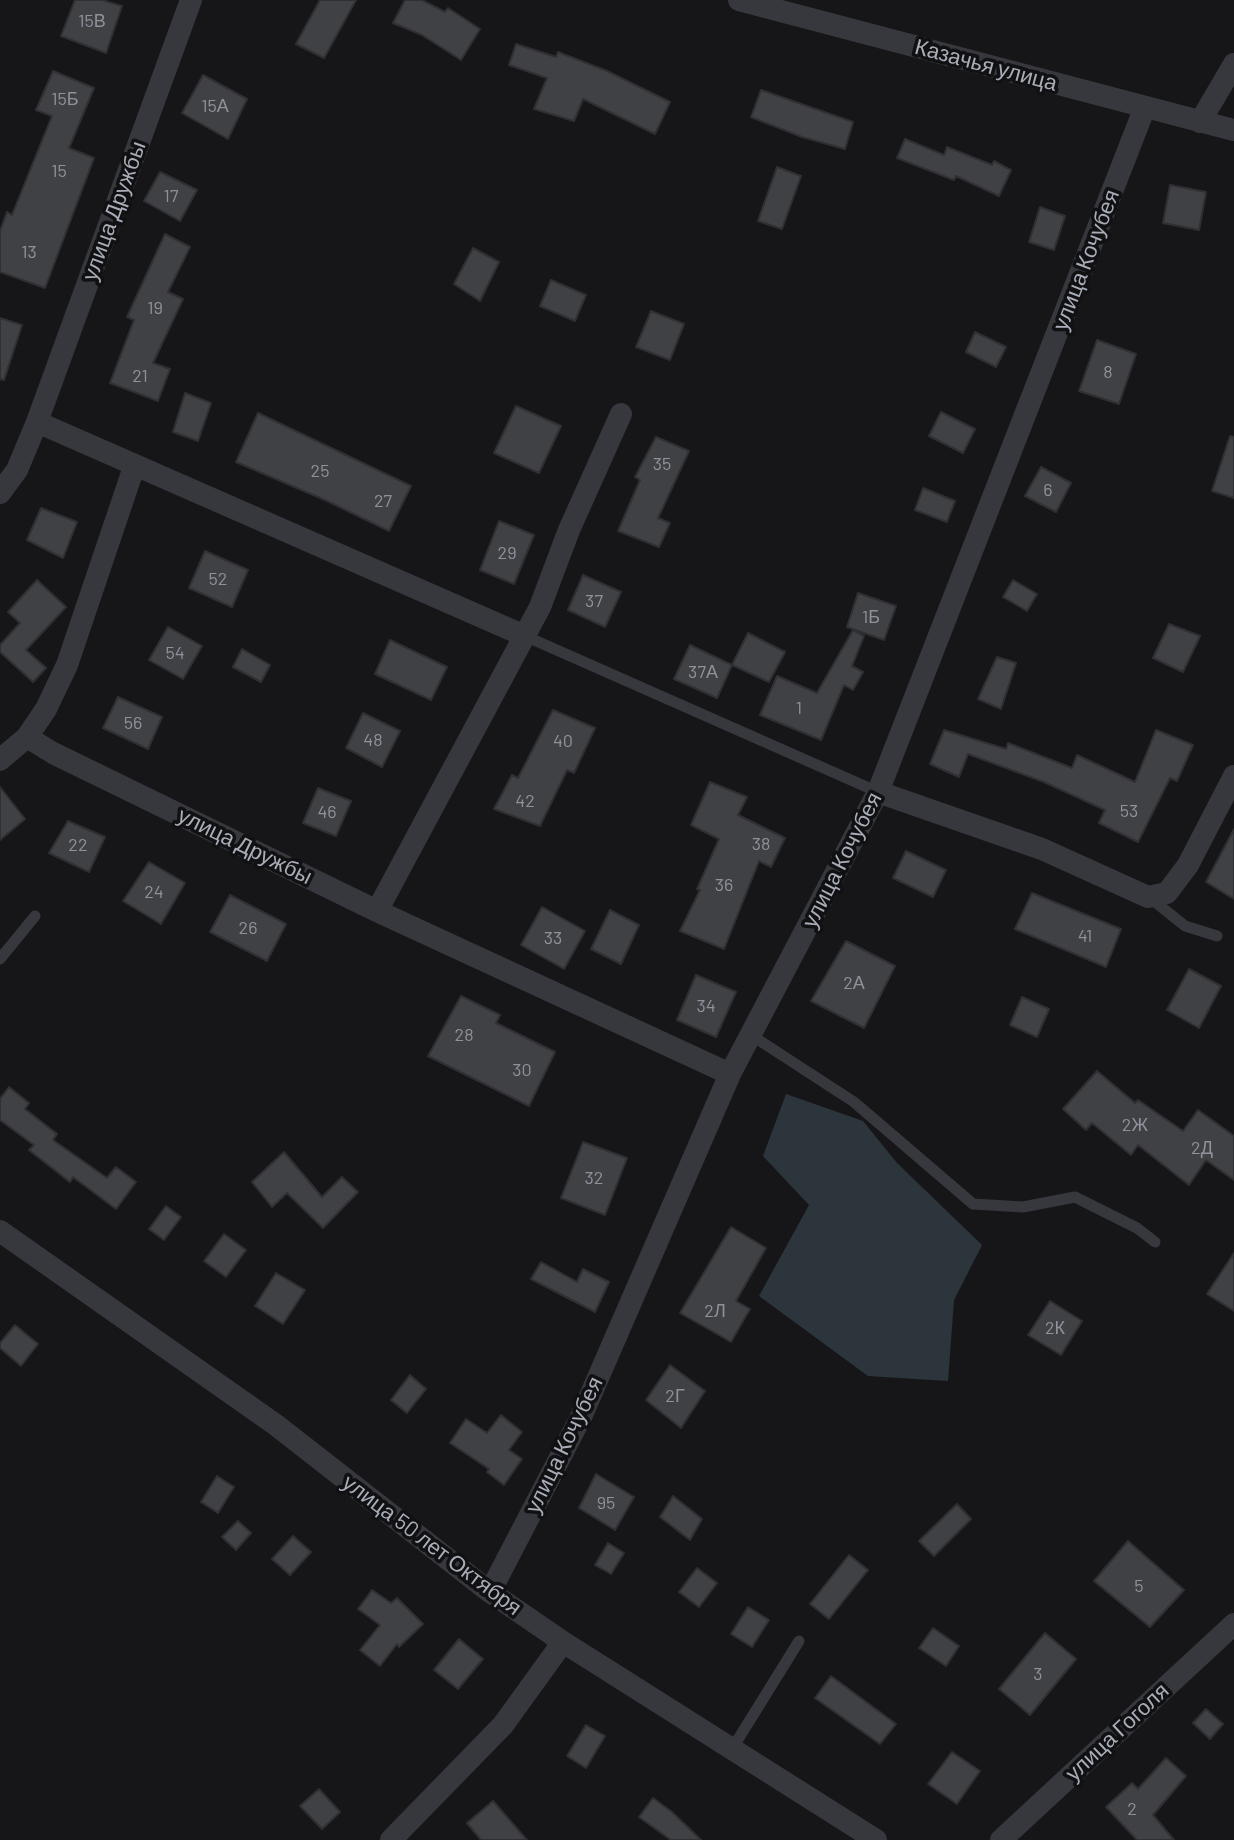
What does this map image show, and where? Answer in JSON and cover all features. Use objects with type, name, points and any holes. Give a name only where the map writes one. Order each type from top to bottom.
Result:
[{"type":"street","name":"улица Дружбы","points":[[0,493],[17,470],[37,422],[191,0]]},
{"type":"street","name":"Казачья улица","points":[[739,0],[1234,130]]},
{"type":"street","points":[[1200,122],[1234,64]]},
{"type":"street","name":"улица Кочубея","points":[[490,1592],[581,1417],[730,1074],[878,792],[1145,107]]},
{"type":"street","points":[[377,911],[540,607],[569,530],[621,414]]},
{"type":"street","points":[[37,422],[525,636]]},
{"type":"street","points":[[0,760],[27,737],[46,709],[67,665],[134,467]]},
{"type":"street","name":"улица Дружбы","points":[[27,737],[53,753],[377,911],[730,1074]]},
{"type":"street","points":[[878,792],[1042,849],[1148,897],[1167,893],[1188,865],[1234,776]]},
{"type":"street","name":"улица 50 лет Октября","points":[[0,1231],[276,1425],[490,1592],[563,1642],[876,1840]]},
{"type":"street","name":"улица Гоголя","points":[[1001,1840],[1234,1624]]},
{"type":"street","points":[[391,1840],[503,1725],[563,1642]]},
{"type":"lane","points":[[525,636],[878,792]]},
{"type":"lane","points":[[1148,897],[1185,926],[1217,936]]},
{"type":"lane","points":[[0,959],[35,916]]},
{"type":"lane","points":[[751,1035],[854,1102],[973,1204],[1023,1207],[1075,1197],[1137,1228],[1155,1242]]},
{"type":"lane","points":[[732,1749],[799,1641]]},
{"type":"shaded area","points":[[786,1094],[863,1121],[897,1163],[982,1245],[954,1300],[948,1381],[868,1376],[759,1296],[809,1205],[763,1156]]},
{"type":"building","points":[[75,0],[102,0],[122,6],[106,53],[61,36]]},
{"type":"building","points":[[320,0],[356,0],[324,58],[296,44]]},
{"type":"building","points":[[405,0],[422,0],[445,12],[448,8],[480,29],[461,60],[422,35],[393,23]]},
{"type":"building","points":[[516,44],[556,57],[558,52],[607,71],[670,102],[655,134],[583,99],[574,121],[534,109],[547,78],[509,65]]},
{"type":"building","points":[[53,71],[94,88],[69,148],[94,158],[45,288],[0,272],[0,231],[7,212],[12,215],[52,116],[36,110]]},
{"type":"building","points":[[203,75],[247,99],[228,139],[182,113]]},
{"type":"building","points":[[761,90],[853,122],[845,149],[802,137],[751,117]]},
{"type":"building","points":[[905,139],[944,155],[947,147],[992,165],[994,161],[1011,170],[999,196],[956,176],[954,180],[897,158]]},
{"type":"building","points":[[777,167],[801,176],[782,229],[758,221]]},
{"type":"building","points":[[160,172],[197,190],[180,221],[144,201]]},
{"type":"building","points":[[1170,185],[1206,192],[1199,230],[1163,223]]},
{"type":"building","points":[[1040,207],[1065,216],[1054,250],[1029,242]]},
{"type":"building","points":[[165,234],[190,247],[168,292],[183,299],[153,363],[170,369],[158,401],[110,383],[134,320],[127,317]]},
{"type":"building","points":[[473,248],[499,262],[480,301],[454,284]]},
{"type":"building","points":[[551,280],[586,295],[575,321],[540,306]]},
{"type":"building","points":[[651,311],[684,324],[670,360],[636,347]]},
{"type":"building","points":[[0,318],[22,325],[4,380],[0,379]]},
{"type":"building","points":[[975,332],[1006,347],[996,367],[966,352]]},
{"type":"building","points":[[1097,340],[1136,354],[1119,404],[1079,391]]},
{"type":"building","points":[[185,393],[211,403],[198,441],[173,432]]},
{"type":"building","points":[[516,406],[561,426],[539,473],[494,453]]},
{"type":"building","points":[[941,412],[975,429],[963,453],[929,436]]},
{"type":"building","points":[[258,413],[411,486],[389,531],[236,462]]},
{"type":"building","points":[[1230,436],[1234,437],[1234,498],[1212,491]]},
{"type":"building","points":[[656,437],[689,451],[658,518],[670,523],[659,547],[618,531],[640,480],[635,477]]},
{"type":"building","points":[[1041,467],[1071,483],[1056,512],[1025,496]]},
{"type":"building","points":[[923,488],[955,501],[947,522],[915,510]]},
{"type":"building","points":[[41,508],[77,522],[63,558],[27,540]]},
{"type":"building","points":[[499,521],[534,535],[514,584],[480,570]]},
{"type":"building","points":[[205,551],[248,570],[232,607],[189,588]]},
{"type":"building","points":[[583,575],[621,592],[605,627],[568,610]]},
{"type":"building","points":[[37,580],[66,607],[26,650],[46,668],[33,682],[0,652],[0,645],[20,623],[8,612]]},
{"type":"building","points":[[1013,580],[1037,594],[1027,611],[1003,597]]},
{"type":"building","points":[[858,593],[896,606],[884,640],[847,627]]},
{"type":"building","points":[[1169,624],[1200,636],[1183,672],[1153,658]]},
{"type":"building","points":[[168,627],[202,646],[183,679],[149,660]]},
{"type":"building","points":[[853,630],[864,636],[852,666],[863,672],[853,690],[844,685],[821,740],[760,715],[777,676],[817,693]]},
{"type":"building","points":[[748,633],[785,652],[769,682],[732,665]]},
{"type":"building","points":[[390,640],[447,667],[431,700],[375,674]]},
{"type":"building","points":[[690,645],[732,665],[717,698],[674,679]]},
{"type":"building","points":[[242,649],[270,665],[261,682],[233,667]]},
{"type":"building","points":[[997,657],[1016,663],[1001,709],[978,699]]},
{"type":"building","points":[[118,697],[162,717],[148,749],[103,728]]},
{"type":"building","points":[[553,710],[595,728],[574,773],[567,770],[540,826],[494,809],[512,775],[518,778]]},
{"type":"building","points":[[363,713],[400,731],[382,767],[346,748]]},
{"type":"building","points":[[944,730],[1006,749],[1008,743],[1072,768],[1077,755],[1135,782],[1156,730],[1193,745],[1177,781],[1170,778],[1138,842],[1099,823],[1105,810],[1044,782],[968,754],[959,777],[930,764]]},
{"type":"building","points":[[710,782],[747,797],[738,815],[785,838],[771,867],[759,861],[724,949],[680,931],[700,890],[697,889],[719,839],[691,825]]},
{"type":"building","points":[[0,787],[25,819],[0,840]]},
{"type":"building","points":[[318,788],[351,801],[336,836],[303,823]]},
{"type":"building","points":[[68,821],[105,837],[89,872],[49,853]]},
{"type":"building","points":[[1234,829],[1234,899],[1206,882]]},
{"type":"building","points":[[906,851],[946,870],[933,897],[893,878]]},
{"type":"building","points":[[149,862],[185,883],[161,924],[123,901]]},
{"type":"building","points":[[1032,893],[1121,929],[1106,967],[1015,929]]},
{"type":"building","points":[[230,895],[286,924],[267,961],[210,932]]},
{"type":"building","points":[[542,907],[585,931],[564,969],[521,945]]},
{"type":"building","points":[[610,910],[639,925],[621,964],[591,949]]},
{"type":"building","points":[[846,941],[895,966],[864,1028],[811,1001]]},
{"type":"building","points":[[1189,969],[1221,986],[1199,1028],[1167,1010]]},
{"type":"building","points":[[696,975],[736,992],[716,1037],[677,1020]]},
{"type":"building","points":[[461,996],[500,1015],[496,1023],[555,1052],[529,1106],[428,1056]]},
{"type":"building","points":[[1022,997],[1049,1009],[1037,1037],[1010,1025]]},
{"type":"building","points":[[1097,1071],[1135,1103],[1138,1100],[1183,1131],[1198,1110],[1234,1136],[1234,1180],[1206,1160],[1189,1185],[1138,1145],[1131,1155],[1092,1123],[1086,1130],[1063,1109]]},
{"type":"building","points":[[9,1087],[29,1103],[25,1109],[57,1134],[53,1140],[107,1178],[116,1167],[136,1182],[116,1209],[73,1177],[70,1182],[29,1150],[34,1145],[0,1120],[0,1099]]},
{"type":"building","points":[[583,1142],[627,1158],[605,1215],[561,1198]]},
{"type":"building","points":[[284,1152],[322,1197],[342,1177],[358,1192],[323,1228],[287,1193],[272,1207],[252,1182]]},
{"type":"building","points":[[166,1206],[181,1217],[164,1240],[149,1229]]},
{"type":"building","points":[[731,1227],[766,1248],[736,1301],[750,1309],[731,1342],[680,1313]]},
{"type":"building","points":[[224,1234],[246,1250],[226,1277],[204,1261]]},
{"type":"building","points":[[1234,1253],[1234,1311],[1207,1294]]},
{"type":"building","points":[[541,1262],[577,1282],[583,1269],[609,1282],[595,1312],[531,1279]]},
{"type":"building","points":[[276,1273],[305,1290],[283,1324],[255,1306]]},
{"type":"building","points":[[1050,1301],[1082,1321],[1061,1355],[1028,1335]]},
{"type":"building","points":[[15,1325],[38,1344],[21,1366],[0,1348],[0,1343]]},
{"type":"building","points":[[670,1365],[705,1391],[681,1428],[646,1400]]},
{"type":"building","points":[[410,1375],[426,1389],[407,1413],[391,1400]]},
{"type":"building","points":[[501,1415],[522,1432],[509,1450],[522,1459],[504,1485],[487,1472],[489,1469],[450,1443],[466,1419],[487,1433]]},
{"type":"building","points":[[596,1474],[634,1497],[615,1530],[579,1508]]},
{"type":"building","points":[[217,1476],[234,1487],[218,1513],[201,1502]]},
{"type":"building","points":[[673,1496],[702,1519],[690,1540],[660,1517]]},
{"type":"building","points":[[957,1504],[971,1519],[934,1556],[919,1541]]},
{"type":"building","points":[[238,1521],[251,1533],[236,1550],[222,1537]]},
{"type":"building","points":[[293,1536],[311,1552],[290,1575],[272,1559]]},
{"type":"building","points":[[1128,1541],[1184,1590],[1150,1627],[1094,1581]]},
{"type":"building","points":[[608,1543],[624,1553],[611,1574],[595,1565]]},
{"type":"building","points":[[849,1555],[868,1570],[829,1619],[810,1604]]},
{"type":"building","points":[[697,1568],[717,1583],[699,1607],[679,1592]]},
{"type":"building","points":[[372,1590],[391,1603],[397,1598],[423,1624],[399,1647],[397,1644],[380,1666],[360,1650],[380,1625],[358,1609]]},
{"type":"building","points":[[748,1607],[769,1620],[752,1647],[731,1634]]},
{"type":"building","points":[[933,1628],[959,1646],[946,1666],[919,1648]]},
{"type":"building","points":[[1045,1633],[1076,1659],[1030,1715],[999,1689]]},
{"type":"building","points":[[459,1639],[483,1659],[458,1689],[434,1670]]},
{"type":"building","points":[[831,1676],[896,1724],[880,1744],[815,1698]]},
{"type":"building","points":[[1206,1709],[1223,1724],[1210,1739],[1193,1723]]},
{"type":"building","points":[[586,1725],[605,1736],[586,1768],[567,1756]]},
{"type":"building","points":[[952,1752],[980,1771],[957,1804],[928,1784]]},
{"type":"building","points":[[1166,1758],[1186,1776],[1153,1815],[1174,1840],[1137,1840],[1106,1807],[1132,1783],[1138,1789]]},
{"type":"building","points":[[319,1789],[340,1812],[322,1829],[300,1806]]},
{"type":"building","points":[[653,1798],[701,1840],[671,1840],[639,1817]]},
{"type":"building","points":[[493,1801],[527,1840],[481,1840],[467,1823]]}]
